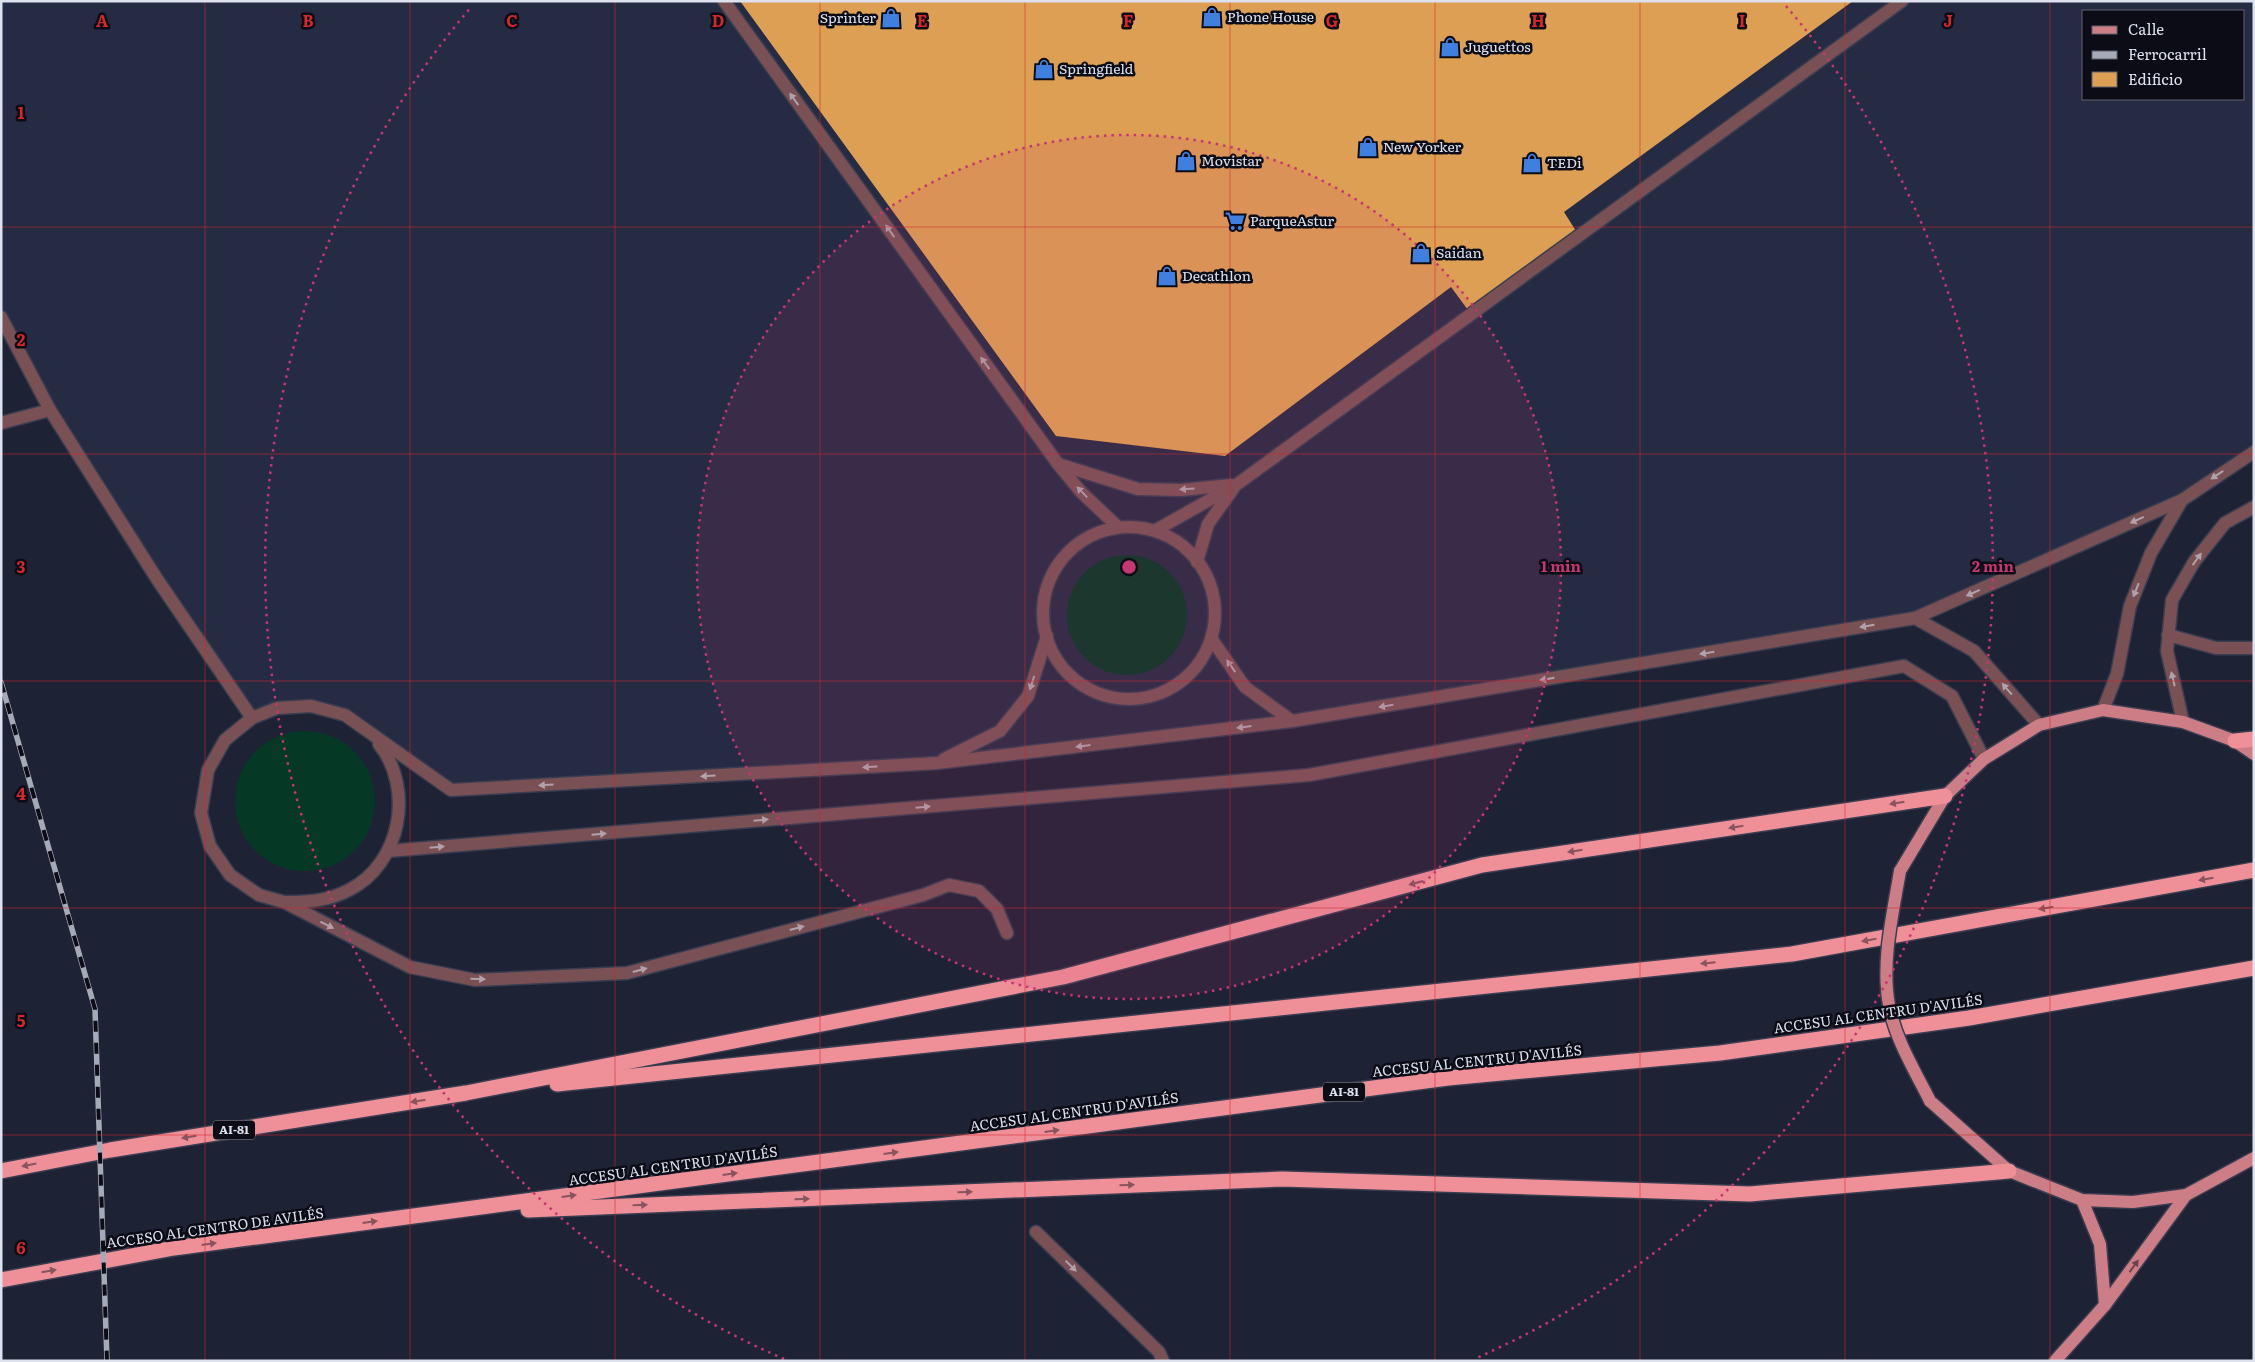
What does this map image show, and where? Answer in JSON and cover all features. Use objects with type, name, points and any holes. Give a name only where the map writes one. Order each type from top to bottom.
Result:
[{"type":"highway","points":[[2235,741],[2254,739]]},
{"type":"highway","points":[[466,1093],[1063,976],[1482,866],[1945,796]]},
{"type":"highway","name":"AI-81","points":[[1,1171],[120,1148],[466,1093],[1792,954],[2254,870]]},
{"type":"highway","name":"ACCESU AL CENTRU D'AVILÉS","points":[[434,1214],[1448,1078],[1720,1053],[1970,1018],[2254,968]]},
{"type":"highway","points":[[434,1214],[1282,1179],[1750,1194],[2009,1171]]},
{"type":"highway","name":"ACCESO AL CENTRO DE AVILÉS","points":[[1,1280],[174,1248],[434,1214]]},
{"type":"main road","points":[[2254,754],[2235,741],[2183,722],[2103,710],[2039,725],[1984,759],[1945,796],[1900,871],[1887,951],[1889,1005],[1904,1050],[1930,1101],[2009,1171],[2082,1200],[2133,1202],[2186,1195],[2254,1158]]},
{"type":"main road","points":[[2055,1361],[2105,1305],[2186,1195]]},
{"type":"main road","points":[[2082,1200],[2100,1244],[2105,1305]]},
{"type":"street","points":[[724,1],[1058,464],[1081,492],[1117,526]]},
{"type":"street","points":[[1156,530],[1236,485],[1902,1]]},
{"type":"street","points":[[1,317],[50,410],[157,579],[252,718]]},
{"type":"street","points":[[1,423],[50,410]]},
{"type":"street","points":[[1007,933],[997,909],[980,891],[949,885],[913,898],[627,974],[475,980],[410,967],[284,902],[259,895],[230,875],[210,846],[201,813],[208,770],[225,740],[252,718],[277,708],[311,706],[345,715],[372,736],[451,790],[937,763],[1292,722],[1916,618],[2182,500],[2254,452]]},
{"type":"street","points":[[1058,464],[1138,488],[1181,490],[1236,485]]},
{"type":"street","points":[[1198,562],[1208,524],[1236,485]]},
{"type":"street","points":[[2103,710],[2117,674],[2130,606],[2151,553],[2182,500]]},
{"type":"street","points":[[2183,722],[2167,651],[2172,600],[2194,562],[2225,523],[2254,507]]},
{"type":"street","points":[[1117,526],[1136,526],[1156,530],[1178,543],[1198,562],[1212,589],[1217,615],[1213,641],[1200,663],[1179,682],[1152,697],[1120,702],[1098,694],[1079,683],[1060,663],[1047,636],[1043,602],[1050,581],[1064,557],[1089,537],[1117,526]]},
{"type":"street","points":[[1916,618],[1974,651],[2039,725]]},
{"type":"street","points":[[2168,635],[2216,648],[2254,648]]},
{"type":"street","points":[[937,763],[1000,731],[1028,696],[1047,636]]},
{"type":"street","points":[[1213,641],[1245,687],[1292,722]]},
{"type":"street","points":[[388,851],[1309,775],[1904,666],[1952,696],[1984,759]]},
{"type":"street","points":[[284,902],[318,902],[351,890],[377,868],[388,851],[399,818],[398,784],[385,752],[372,736]]},
{"type":"street","points":[[1036,1232],[1159,1352],[1164,1361]]},
{"type":"shaded area","points":[[1,1],[2254,1],[2254,452],[2182,500],[1915,618],[1292,721],[937,763],[451,790],[373,736],[311,706],[252,718],[157,579],[1,317]]},
{"type":"green space","points":[[1127,555],[1139,556],[1150,560],[1160,565],[1169,573],[1177,582],[1182,592],[1186,603],[1186,627],[1182,638],[1177,648],[1169,657],[1160,665],[1150,670],[1139,674],[1127,675],[1115,674],[1104,670],[1094,665],[1085,657],[1077,648],[1072,638],[1068,627],[1067,615],[1068,603],[1072,592],[1077,582],[1085,573],[1094,565],[1104,560],[1115,556]]},
{"type":"green space","points":[[305,731],[319,732],[332,736],[344,742],[355,751],[364,762],[370,774],[374,787],[374,815],[370,828],[364,840],[355,851],[344,860],[332,866],[319,870],[305,871],[291,870],[278,866],[266,860],[255,851],[246,840],[240,828],[236,815],[235,801],[236,787],[240,774],[246,762],[255,751],[266,742],[278,736],[291,732]]},
{"type":"building","name":"ParqueAstur","points":[[740,1],[1853,1],[1564,212],[1576,231],[1468,310],[1451,287],[1225,456],[1056,436]]},
{"type":"railway","points":[[1,682],[95,1009],[107,1361]]},
{"type":"place","name":"Phone House","points":[[1212,17]]},
{"type":"place","name":"Sprinter","points":[[891,18]]},
{"type":"place","name":"Juguettos","points":[[1450,47]]},
{"type":"place","name":"Springfield","points":[[1044,69]]},
{"type":"place","name":"New Yorker","points":[[1368,147]]},
{"type":"place","name":"Movistar","points":[[1186,161]]},
{"type":"place","name":"TEDi","points":[[1532,163]]},
{"type":"place","name":"ParqueAstur","points":[[1235,221]]},
{"type":"place","name":"Saidan","points":[[1421,253]]},
{"type":"place","name":"Decathlon","points":[[1167,276]]}]
